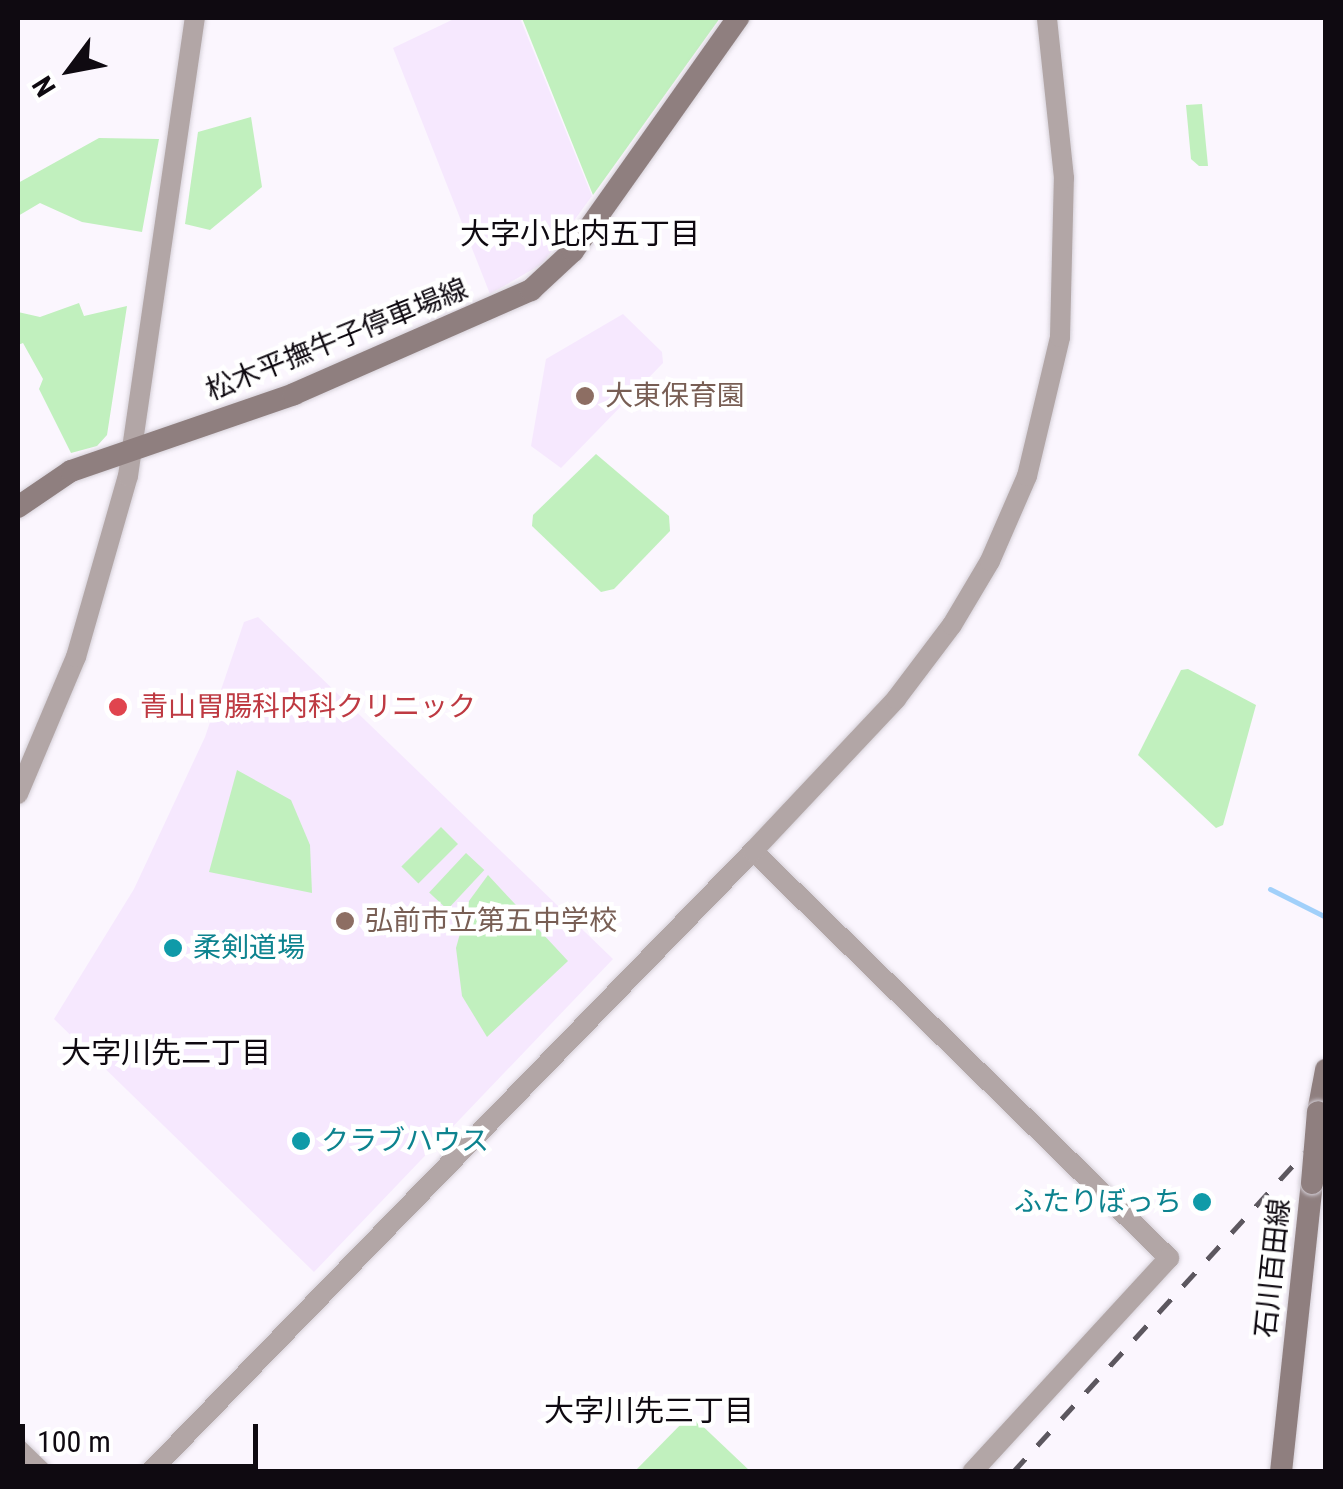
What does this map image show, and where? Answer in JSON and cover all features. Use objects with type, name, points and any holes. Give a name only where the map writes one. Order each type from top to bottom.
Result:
[{"type":"main road","name":"松木平撫牛子停車場線","points":[[18,507],[71,471],[294,394],[531,290],[573,251],[738,18]]},
{"type":"main road","name":"石川百田線","points":[[1281,1472],[1318,1112],[1326,1070]]},
{"type":"street","points":[[18,794],[76,656],[107,564],[132,453],[196,18]]},
{"type":"street","points":[[150,1472],[753,851],[933,656],[990,561],[1027,476],[1060,337],[1066,282],[1047,18]]},
{"type":"street","points":[[753,851],[1169,1258],[972,1472]]},
{"type":"street","points":[[18,1449],[42,1472]]},
{"type":"shaded area","points":[[456,18],[520,18],[592,196],[542,264],[490,294],[393,48]]},
{"type":"shaded area","name":"大東保育園","points":[[623,314],[662,352],[663,363],[561,468],[531,446],[546,359]]},
{"type":"shaded area","name":"弘前市立第五中学校","points":[[258,617],[613,959],[314,1272],[54,1019],[134,889],[205,737],[244,622]]},
{"type":"green space","points":[[522,18],[720,18],[593,195]]},
{"type":"green space","points":[[1202,104],[1208,166],[1199,166],[1191,159],[1186,105]]},
{"type":"green space","points":[[251,117],[262,187],[210,230],[185,224],[198,132]]},
{"type":"green space","points":[[99,138],[159,139],[142,232],[82,222],[40,203],[18,216],[18,183]]},
{"type":"green space","points":[[79,303],[84,316],[127,306],[107,435],[97,446],[71,453],[39,389],[43,379],[23,343],[18,345],[18,312],[40,317]]},
{"type":"green space","points":[[596,454],[669,516],[670,531],[614,589],[601,592],[532,526],[533,515]]},
{"type":"green space","points":[[1188,669],[1256,705],[1223,825],[1216,828],[1138,755],[1181,670]]},
{"type":"green space","points":[[237,770],[291,800],[310,845],[312,893],[209,872]]},
{"type":"green space","points":[[441,827],[458,844],[418,884],[401,867]]},
{"type":"green space","points":[[466,853],[484,870],[447,910],[429,892]]},
{"type":"green space","points":[[488,875],[568,961],[487,1037],[462,996],[456,948],[469,901]]},
{"type":"green space","points":[[693,1417],[750,1471],[635,1471],[687,1418]]},
{"type":"waterway","points":[[1270,889],[1326,917]]},
{"type":"railway","points":[[1013,1472],[1326,1129]]},
{"type":"place","name":"大東保育園","points":[[585,396]]},
{"type":"place","name":"青山胃腸科内科クリニック","points":[[118,707]]},
{"type":"place","name":"弘前市立第五中学校","points":[[345,921]]},
{"type":"place","name":"柔剣道場","points":[[173,948]]},
{"type":"place","name":"クラブハウス","points":[[301,1141]]},
{"type":"place","name":"ふたりぼっち","points":[[1202,1202]]},
{"type":"district","name":"大字小比内五丁目","points":[[580,234]]},
{"type":"district","name":"大字川先二丁目","points":[[166,1053]]},
{"type":"district","name":"大字川先三丁目","points":[[649,1411]]}]
